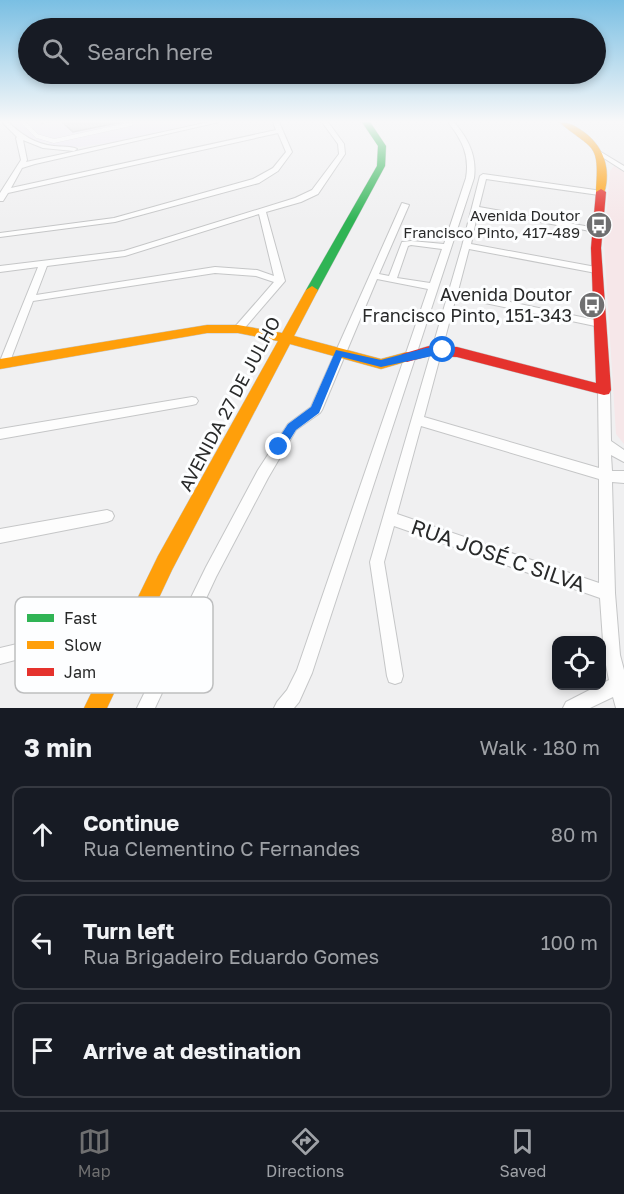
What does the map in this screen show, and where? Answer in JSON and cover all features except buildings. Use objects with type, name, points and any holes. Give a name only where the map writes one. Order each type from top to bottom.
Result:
[{"type":"street","points":[[0,199],[24,160],[23,155]]},
{"type":"street","points":[[20,167],[56,155]]},
{"type":"street","points":[[5,191],[170,155]]},
{"type":"street","points":[[0,235],[115,220],[256,181],[271,174],[288,155]]},
{"type":"street","points":[[0,269],[125,253],[262,211],[312,194],[341,155]]},
{"type":"street","name":"AVENIDA 27 DE JULHO","points":[[149,597],[285,339],[365,199],[385,160],[384,155]]},
{"type":"street","points":[[283,708],[293,696],[304,673],[414,356],[445,247],[472,169],[470,155]]},
{"type":"street","points":[[601,155],[603,163],[596,230],[596,270],[607,476],[607,593],[612,655],[621,684],[624,706]]},
{"type":"street","points":[[603,155],[624,169]]},
{"type":"street","points":[[24,160],[33,162]]},
{"type":"street","points":[[395,676],[377,562],[466,246],[483,176],[599,193]]},
{"type":"street","points":[[200,597],[236,524],[286,435],[297,422],[316,410],[405,205]]},
{"type":"street","points":[[475,208],[596,230]]},
{"type":"street","points":[[262,211],[280,281]]},
{"type":"street","points":[[392,279],[405,244],[445,247]]},
{"type":"street","points":[[466,246],[596,270]]},
{"type":"street","points":[[2,364],[43,264]]},
{"type":"street","points":[[29,299],[216,270],[257,273],[280,281]]},
{"type":"street","points":[[374,276],[434,287]]},
{"type":"street","points":[[238,329],[280,281]]},
{"type":"street","points":[[452,293],[600,324]]},
{"type":"street","points":[[2,364],[207,329],[238,329],[381,364],[437,351],[604,390]]},
{"type":"street","points":[[0,434],[192,401]]},
{"type":"street","points":[[417,420],[607,476],[624,477]]},
{"type":"street","points":[[604,444],[624,457]]},
{"type":"street","points":[[0,536],[107,516]]},
{"type":"street","name":"RUA JOSÉ C SILVA","points":[[389,518],[607,593]]},
{"type":"street","points":[[572,708],[621,684]]},
{"type":"street","name":"AVENIDA 27 DE JULHO","points":[[95,708],[102,693]]},
{"type":"street","points":[[146,708],[153,693]]},
{"type":"shaded area","points":[[614,166],[624,172],[624,444],[616,434],[604,243],[610,171]]},
{"type":"traffic: fast","points":[[312,290],[381,166],[382,155]]},
{"type":"traffic: slow","points":[[599,155],[602,166],[601,192]]},
{"type":"traffic: slow","points":[[149,597],[312,290]]},
{"type":"traffic: slow","points":[[0,364],[207,329],[238,329],[309,343],[381,364],[407,357]]},
{"type":"traffic: slow","points":[[95,708],[102,693]]},
{"type":"traffic: jam","points":[[407,357],[429,351],[457,352],[604,390],[596,248],[601,192]]},
{"type":"place","name":"Avenida Doutor Francisco Pinto, 417-489","points":[[599,225]]},
{"type":"place","name":"Avenida Doutor Francisco Pinto, 151-343","points":[[592,305]]},
{"type":"route","points":[[279,447],[297,422],[316,410],[339,353],[381,364],[443,350]]}]
